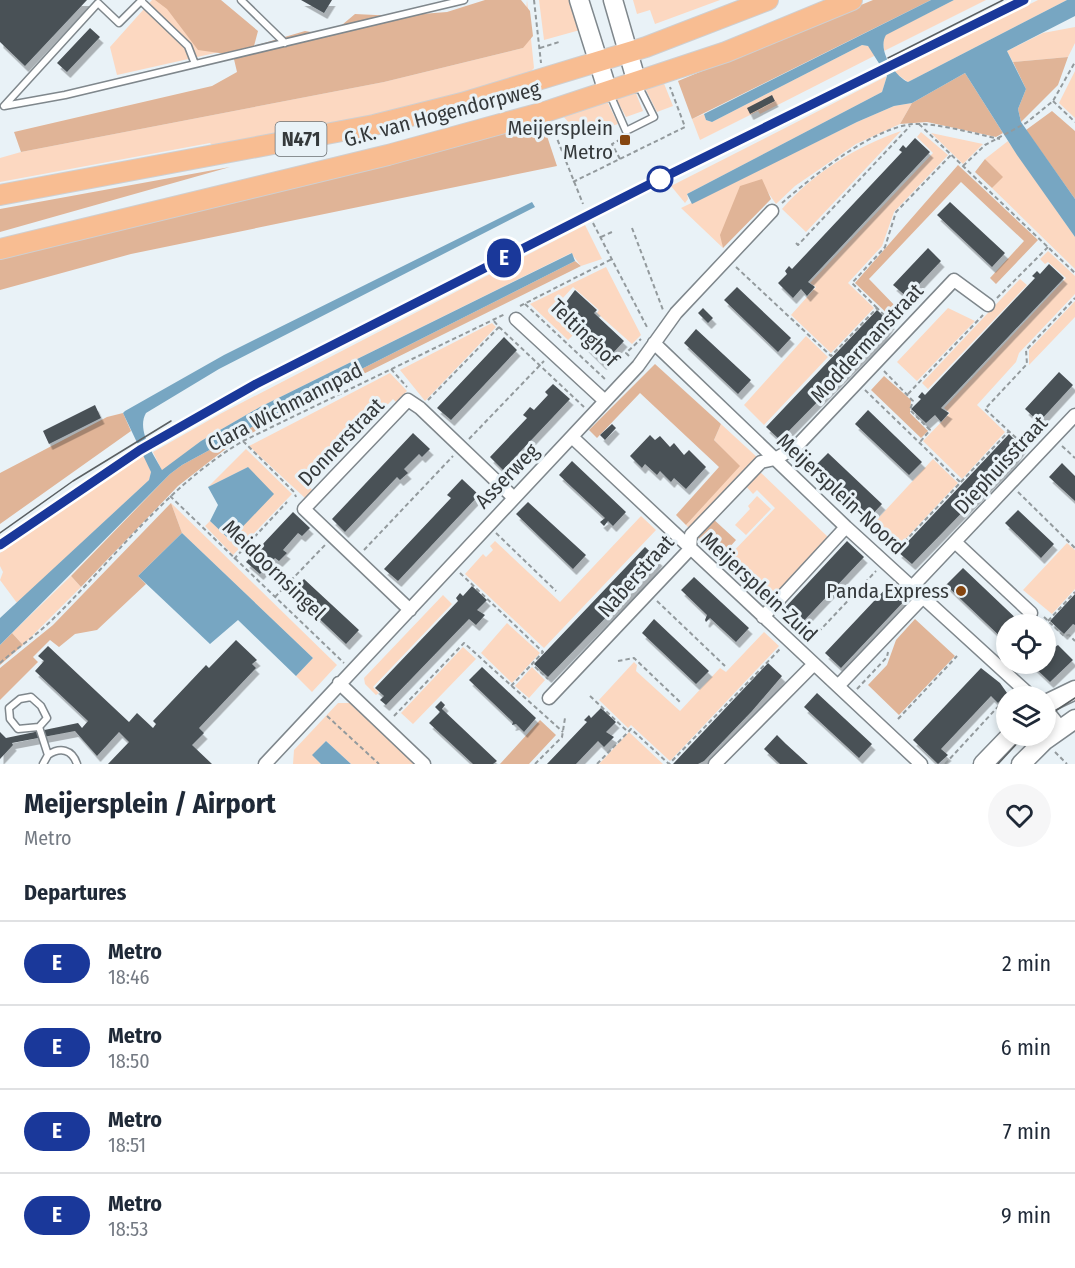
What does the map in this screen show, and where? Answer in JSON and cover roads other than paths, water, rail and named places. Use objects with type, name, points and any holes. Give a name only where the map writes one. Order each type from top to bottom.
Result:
[{"type":"main road","points":[[579,0],[608,92]]},
{"type":"main road","points":[[613,0],[637,83]]},
{"type":"main road","name":"G.K. van Hogendorpweg","points":[[0,195],[374,124],[462,103],[627,52],[768,0]]},
{"type":"main road","name":"G.K. van Hogendorpweg","points":[[0,249],[388,155],[608,92],[726,52],[852,0]]},
{"type":"main road","points":[[1056,699],[1075,690]]},
{"type":"main road","points":[[1022,764],[1044,741],[1068,723]]},
{"type":"main road","points":[[983,764],[1000,746]]},
{"type":"street","name":"Asserweg","points":[[272,762],[313,711],[638,366],[676,313],[772,211]]},
{"type":"street","name":"Moddermanstraat","points":[[775,459],[796,447],[954,280],[989,307]]},
{"type":"street","name":"Teltinghof","points":[[511,316],[605,401]]},
{"type":"street","name":"Meijersplein-Noord","points":[[654,343],[846,527],[889,558],[912,587],[1020,686]]},
{"type":"street","name":"Donnerstraat","points":[[410,609],[304,509],[408,400],[420,408],[513,497]]},
{"type":"street","name":"Diephuisstraat","points":[[912,587],[1075,415]]},
{"type":"street","name":"Meijersplein-Zuid","points":[[572,437],[921,764]]},
{"type":"street","name":"Naberstraat","points":[[549,698],[690,549],[691,536],[761,462],[775,459]]},
{"type":"street","points":[[763,617],[846,527]]},
{"type":"street","name":"Diephuisstraat","points":[[955,542],[1031,613]]},
{"type":"street","points":[[838,686],[924,596]]},
{"type":"street","points":[[715,764],[814,664]]},
{"type":"street","points":[[339,683],[424,764]]},
{"type":"lane","points":[[241,0],[285,43]]},
{"type":"lane","points":[[2,107],[464,0]]},
{"type":"lane","points":[[2,107],[98,3],[119,23],[142,1],[188,46],[195,64]]},
{"type":"lane","points":[[608,92],[626,131],[654,117],[637,83]]},
{"type":"lane","points":[[31,697],[41,706],[47,718],[39,727],[18,729],[10,718],[9,708],[20,699],[31,697]]},
{"type":"lane","points":[[39,727],[48,755]]},
{"type":"lane","points":[[43,764],[48,755],[62,750],[70,752],[77,764]]},
{"type":"water","points":[[931,0],[954,0],[886,35],[884,41],[888,62],[897,74],[908,82],[1067,0],[1075,0],[1075,16],[1007,51],[1026,89],[1018,109],[1021,122],[1075,199],[1075,237],[1017,155],[965,73],[912,103],[894,106],[857,122],[692,204],[687,194],[882,92],[887,76],[868,46],[862,45],[712,122],[706,120],[704,114]]},
{"type":"water","points":[[532,202],[535,207],[219,369],[146,413],[143,420],[145,435],[162,470],[201,441],[260,407],[572,253],[575,261],[316,392],[182,465],[170,474],[0,645],[0,618],[149,480],[151,472],[123,413],[125,411],[224,355]]},
{"type":"water","points":[[248,467],[274,494],[230,540],[210,521],[218,505],[208,487]]},
{"type":"water","points":[[182,533],[313,658],[296,676],[238,620],[210,644],[138,576]]},
{"type":"water","points":[[326,741],[351,764],[321,764],[312,755]]},
{"type":"tram line","points":[[888,58],[1003,0]]},
{"type":"tram line","points":[[0,545],[140,449],[256,384],[654,182],[1024,0]]},
{"type":"tram line","points":[[0,533],[73,481],[171,421]]},
{"type":"tram line","points":[[1056,710],[1075,698]]},
{"type":"tram line","points":[[998,764],[1015,746]]},
{"type":"metro line","name":"E","points":[[0,545],[63,500],[140,450],[256,384],[654,182],[1024,0]]},
{"type":"place","name":"Meijersplein Metro","points":[[625,140]]},
{"type":"place","name":"Panda Express","points":[[961,591]]}]
